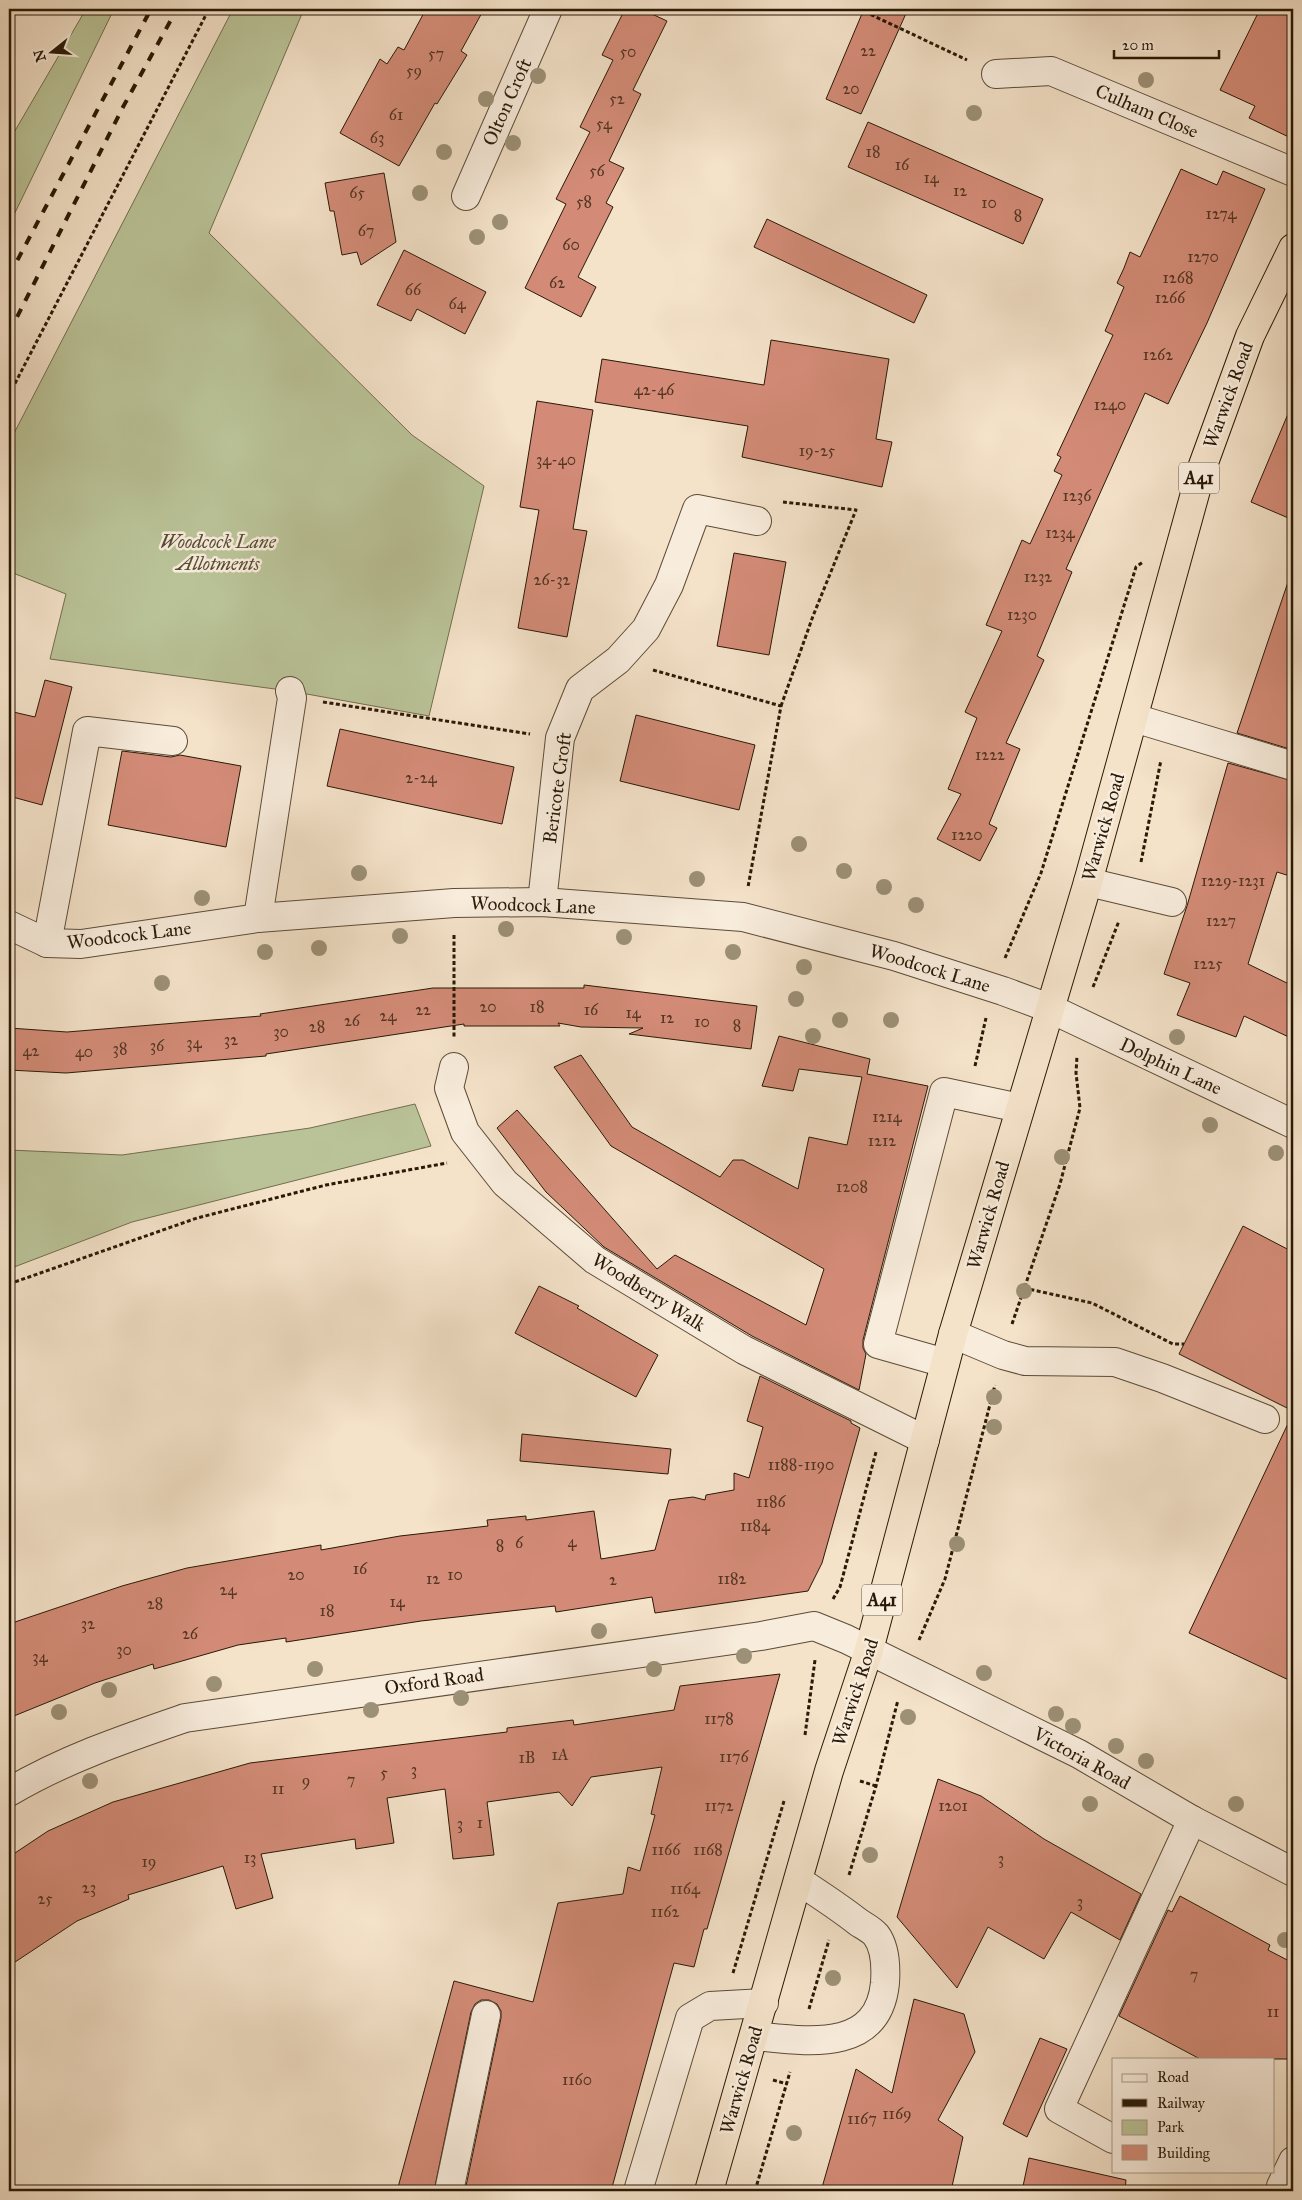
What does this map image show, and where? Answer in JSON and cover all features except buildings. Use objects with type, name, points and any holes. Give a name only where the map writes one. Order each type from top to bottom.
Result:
[{"type":"highway","name":"Warwick Road","points":[[710,2191],[829,1771],[869,1650],[953,1334],[1088,882],[1202,468],[1250,336],[1293,248]]},
{"type":"street","name":"Olton Croft","points":[[466,196],[548,9]]},
{"type":"street","name":"Culham Close","points":[[996,74],[1051,71],[1293,172]]},
{"type":"street","name":"Bericote Croft","points":[[542,902],[560,738],[580,689],[618,660],[646,629],[669,585],[697,508],[757,521]]},
{"type":"street","points":[[258,918],[291,694]]},
{"type":"street","points":[[1134,718],[1293,766]]},
{"type":"street","points":[[47,943],[87,730],[173,741]]},
{"type":"street","points":[[1088,882],[1172,902]]},
{"type":"street","name":"Woodcock Lane","points":[[9,925],[47,943],[81,944],[258,918],[454,903],[542,902],[743,917],[894,956],[992,987],[1049,1008]]},
{"type":"street","name":"Dolphin Lane","points":[[1049,1008],[1293,1124]]},
{"type":"street","name":"Woodberry Walk","points":[[454,1067],[449,1088],[465,1132],[505,1183],[595,1260],[744,1350],[925,1440]]},
{"type":"street","points":[[945,1363],[878,1344],[944,1092],[1020,1108]]},
{"type":"street","points":[[953,1334],[1003,1355],[1025,1361],[1114,1362],[1162,1378],[1265,1419]]},
{"type":"street","name":"Oxford Road","points":[[9,1792],[46,1770],[104,1746],[185,1718],[761,1636],[814,1626],[869,1650]]},
{"type":"street","name":"Victoria Road","points":[[869,1650],[908,1671],[1079,1754],[1192,1820],[1293,1872]]},
{"type":"street","points":[[1112,2138],[1059,2109],[1192,1820]]},
{"type":"street","points":[[754,2036],[800,2041],[842,2039],[861,2030],[876,2014],[884,1991],[885,1960],[883,1950],[876,1935],[798,1881]]},
{"type":"street","points":[[638,2191],[690,2018],[710,2006],[764,2003]]},
{"type":"street","points":[[449,2191],[486,2016]]},
{"type":"street","points":[[1291,2191],[1281,2186],[1293,2161]]},
{"type":"path","points":[[9,395],[209,9]]},
{"type":"path","points":[[859,9],[996,74]]},
{"type":"path","points":[[743,917],[781,706],[856,510],[764,500],[757,521]]},
{"type":"path","points":[[992,987],[1041,873],[1136,567],[1185,528]]},
{"type":"path","points":[[618,660],[781,706]]},
{"type":"path","points":[[291,694],[560,738]]},
{"type":"path","points":[[454,903],[454,1067]]},
{"type":"path","points":[[756,2191],[908,1671],[945,1580],[1003,1355],[1060,1184],[1080,1108],[1076,1073],[1078,1022]]},
{"type":"path","points":[[9,1284],[197,1218],[326,1185],[447,1163]]},
{"type":"path","points":[[1024,1288],[1092,1304],[1173,1344],[1184,1344]]},
{"type":"green space","points":[[86,9],[114,9],[9,225],[9,141]]},
{"type":"green space","name":"Woodcock Lane Allotments","points":[[233,9],[304,9],[209,233],[412,435],[484,486],[429,716],[290,691],[50,659],[66,594],[13,573],[9,581],[9,443]]},
{"type":"green space","points":[[415,1104],[431,1146],[132,1222],[9,1269],[9,1150],[122,1155],[310,1128]]},
{"type":"railway","points":[[9,276],[151,9]]},
{"type":"railway","points":[[9,333],[123,107],[177,9]]}]
